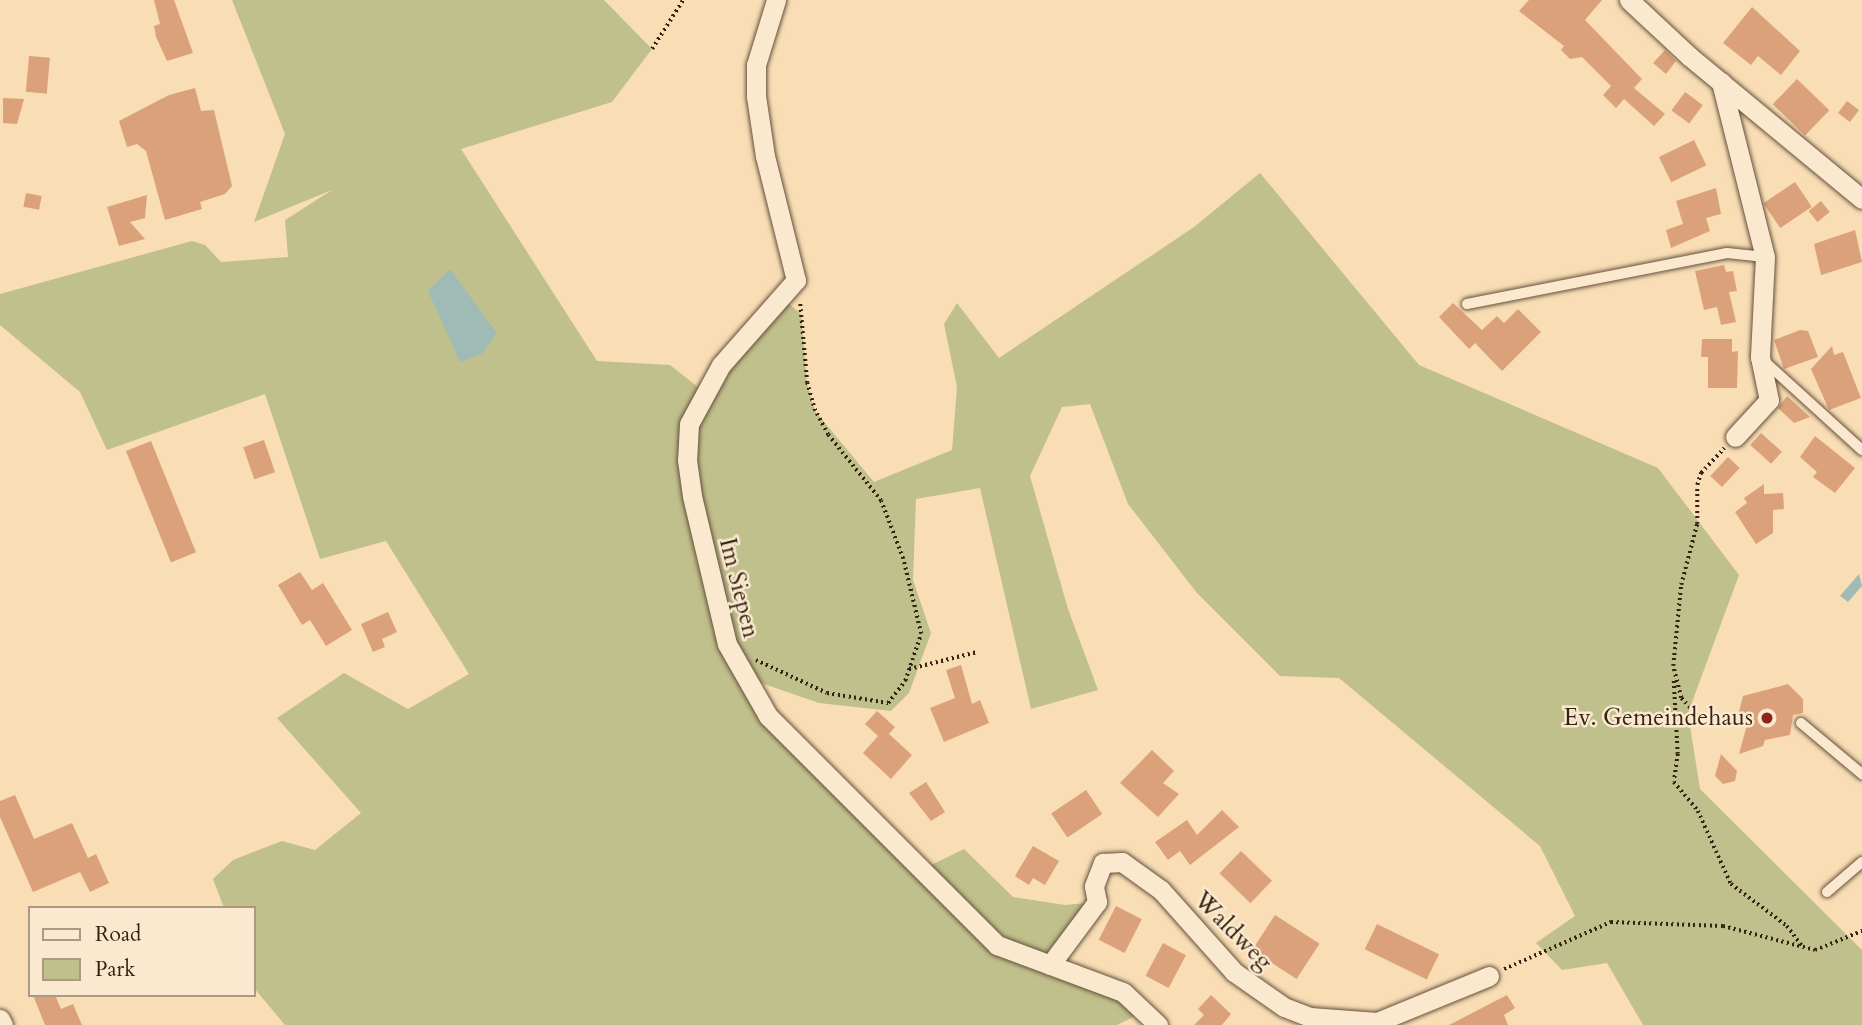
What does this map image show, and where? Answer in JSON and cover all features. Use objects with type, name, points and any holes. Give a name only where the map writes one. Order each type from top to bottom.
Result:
[{"type":"street","points":[[776,0],[756,65],[756,96],[765,156],[796,280]]},
{"type":"street","points":[[1629,0],[1721,82],[1862,199]]},
{"type":"street","points":[[1721,82],[1765,257],[1760,357],[1769,400],[1735,437]]},
{"type":"street","name":"Im Siepen","points":[[796,280],[721,365],[690,424],[687,460],[692,496],[727,644],[768,716],[997,945],[1123,992],[1158,1025]]},
{"type":"street","name":"Waldweg","points":[[1050,965],[1097,902],[1094,886],[1103,863],[1122,862],[1161,890],[1234,972],[1284,1007],[1310,1017],[1377,1022],[1489,976]]},
{"type":"street","points":[[0,1019],[3,1025]]},
{"type":"lane","points":[[1467,304],[1727,253],[1765,257]]},
{"type":"lane","points":[[1760,357],[1862,450]]},
{"type":"lane","points":[[1801,723],[1862,774]]},
{"type":"lane","points":[[1827,892],[1862,862]]},
{"type":"path","points":[[652,50],[683,0]]},
{"type":"path","points":[[727,644],[794,679],[861,701],[888,703],[909,669],[921,634],[903,559],[880,501],[828,435],[815,411],[807,383],[796,280]]},
{"type":"path","points":[[1735,437],[1707,464],[1697,485],[1697,524],[1681,585],[1674,681],[1678,754],[1674,782],[1698,811],[1731,884],[1787,926],[1803,948]]},
{"type":"path","points":[[909,669],[977,652]]},
{"type":"path","points":[[1674,681],[1681,698],[1705,724]]},
{"type":"path","points":[[1489,976],[1611,922],[1723,926],[1803,948],[1829,948],[1862,932]]},
{"type":"green space","points":[[232,0],[604,0],[652,49],[612,102],[461,149],[597,361],[670,365],[703,391],[781,297],[801,314],[807,383],[815,411],[874,482],[952,450],[957,387],[944,324],[957,303],[999,358],[1194,227],[1260,173],[1419,365],[1658,468],[1739,575],[1688,713],[1700,789],[1862,950],[1862,1025],[1643,1025],[1607,963],[1562,970],[1536,943],[1575,916],[1540,846],[1339,678],[1280,676],[1197,593],[1128,504],[1090,404],[1062,407],[1030,476],[1068,609],[1098,690],[1031,709],[980,488],[916,499],[913,580],[931,633],[909,693],[891,711],[819,703],[764,684],[737,667],[923,869],[964,849],[1013,897],[1065,905],[1097,902],[1053,961],[1144,1012],[1117,1025],[285,1025],[256,990],[256,906],[223,906],[213,879],[233,860],[282,841],[315,850],[361,813],[277,718],[344,673],[408,709],[469,674],[386,541],[320,559],[265,394],[107,450],[80,392],[0,325],[0,294],[192,241],[205,245],[221,262],[288,257],[285,220],[332,190],[254,222],[285,134]]},
{"type":"water","points":[[450,269],[497,333],[482,354],[460,362],[428,291]]},
{"type":"water","points":[[1859,574],[1862,586],[1848,602],[1840,596]]},
{"type":"building","points":[[154,0],[174,0],[193,53],[167,61],[156,37],[154,26],[160,24]]},
{"type":"building","points":[[1529,0],[1602,0],[1585,20],[1642,79],[1634,88],[1665,114],[1654,126],[1624,99],[1616,108],[1603,95],[1611,86],[1582,57],[1570,59],[1561,50],[1564,46],[1519,11]]},
{"type":"building","points":[[1752,7],[1800,51],[1781,75],[1758,56],[1751,65],[1723,43]]},
{"type":"building","points":[[1665,50],[1676,61],[1666,74],[1653,63]]},
{"type":"building","points":[[29,56],[50,58],[47,94],[26,92]]},
{"type":"building","points":[[1797,79],[1829,110],[1805,135],[1773,104]]},
{"type":"building","points":[[195,88],[201,111],[214,110],[232,186],[225,194],[200,202],[202,209],[165,220],[146,151],[137,144],[127,147],[119,121],[169,95]]},
{"type":"building","points":[[1685,92],[1703,105],[1689,124],[1671,111]]},
{"type":"building","points":[[3,98],[24,99],[17,124],[3,123]]},
{"type":"building","points":[[1847,101],[1859,110],[1850,122],[1838,113]]},
{"type":"building","points":[[1694,140],[1706,165],[1671,182],[1659,157]]},
{"type":"building","points":[[1795,182],[1812,207],[1780,228],[1763,203]]},
{"type":"building","points":[[1716,188],[1721,214],[1706,218],[1710,231],[1671,248],[1666,230],[1683,224],[1676,201]]},
{"type":"building","points":[[26,193],[42,196],[39,210],[23,207]]},
{"type":"building","points":[[147,195],[145,218],[130,222],[145,239],[119,246],[107,207]]},
{"type":"building","points":[[1821,201],[1830,212],[1817,222],[1809,211]]},
{"type":"building","points":[[1855,230],[1862,262],[1821,275],[1814,244]]},
{"type":"building","points":[[1724,265],[1726,272],[1733,271],[1737,291],[1729,292],[1736,322],[1721,325],[1717,307],[1704,310],[1695,271]]},
{"type":"building","points":[[1453,303],[1482,330],[1497,316],[1504,323],[1518,309],[1541,332],[1502,371],[1475,343],[1469,349],[1439,317]]},
{"type":"building","points":[[1800,330],[1808,331],[1818,357],[1784,369],[1774,340]]},
{"type":"building","points":[[1702,339],[1732,339],[1732,352],[1738,351],[1737,388],[1708,388],[1708,357],[1701,357]]},
{"type":"building","points":[[1832,346],[1834,355],[1843,352],[1861,398],[1829,410],[1811,369]]},
{"type":"building","points":[[1787,396],[1810,417],[1794,423],[1778,408]]},
{"type":"building","points":[[1761,433],[1782,452],[1771,464],[1750,445]]},
{"type":"building","points":[[1815,436],[1855,468],[1835,493],[1813,477],[1817,472],[1800,457]]},
{"type":"building","points":[[264,440],[275,472],[254,479],[243,447]]},
{"type":"building","points":[[151,441],[196,552],[171,562],[126,451]]},
{"type":"building","points":[[1728,457],[1740,468],[1722,487],[1710,476]]},
{"type":"building","points":[[1764,484],[1764,494],[1783,493],[1784,509],[1773,510],[1773,533],[1756,544],[1735,512],[1747,503],[1744,498]]},
{"type":"building","points":[[300,572],[312,590],[323,583],[352,630],[326,646],[310,620],[302,625],[278,585]]},
{"type":"building","points":[[388,612],[397,632],[382,639],[385,647],[373,652],[361,624]]},
{"type":"building","points":[[961,665],[972,704],[980,700],[989,723],[944,742],[930,708],[955,698],[946,670]]},
{"type":"building","name":"Ev. Gemeindehaus","points":[[1788,684],[1803,699],[1803,713],[1793,715],[1790,735],[1765,740],[1763,746],[1739,754],[1748,721],[1739,712],[1743,696]]},
{"type":"building","points":[[877,711],[895,727],[889,734],[912,755],[891,779],[863,753],[878,736],[865,724]]},
{"type":"building","points":[[1152,750],[1174,771],[1163,783],[1179,794],[1158,817],[1120,783]]},
{"type":"building","points":[[1721,754],[1737,771],[1735,781],[1723,784],[1715,776]]},
{"type":"building","points":[[926,782],[945,812],[931,821],[909,793]]},
{"type":"building","points":[[1086,790],[1102,814],[1067,838],[1051,813]]},
{"type":"building","points":[[15,795],[34,839],[72,823],[88,858],[96,854],[109,883],[90,892],[80,872],[33,892],[0,817],[0,801]]},
{"type":"building","points":[[1222,810],[1239,827],[1190,865],[1180,851],[1168,860],[1155,842],[1187,820],[1197,835]]},
{"type":"building","points":[[1033,846],[1059,861],[1045,885],[1033,878],[1029,885],[1015,876]]},
{"type":"building","points":[[1241,851],[1272,881],[1250,903],[1219,873]]},
{"type":"building","points":[[1116,906],[1142,919],[1125,953],[1099,940]]},
{"type":"building","points":[[1275,915],[1319,944],[1297,979],[1252,950]]},
{"type":"building","points":[[1377,924],[1439,954],[1427,979],[1365,949]]},
{"type":"building","points":[[1163,943],[1186,955],[1169,988],[1146,976]]},
{"type":"building","points":[[1211,995],[1231,1014],[1222,1025],[1194,1025],[1204,1015],[1198,1009]]},
{"type":"building","points":[[1507,995],[1515,1008],[1504,1015],[1508,1025],[1449,1025]]},
{"type":"building","points":[[34,997],[56,997],[61,1009],[73,1004],[82,1025],[45,1025]]},
{"type":"place","name":"Ev. Gemeindehaus","points":[[1767,718]]}]
